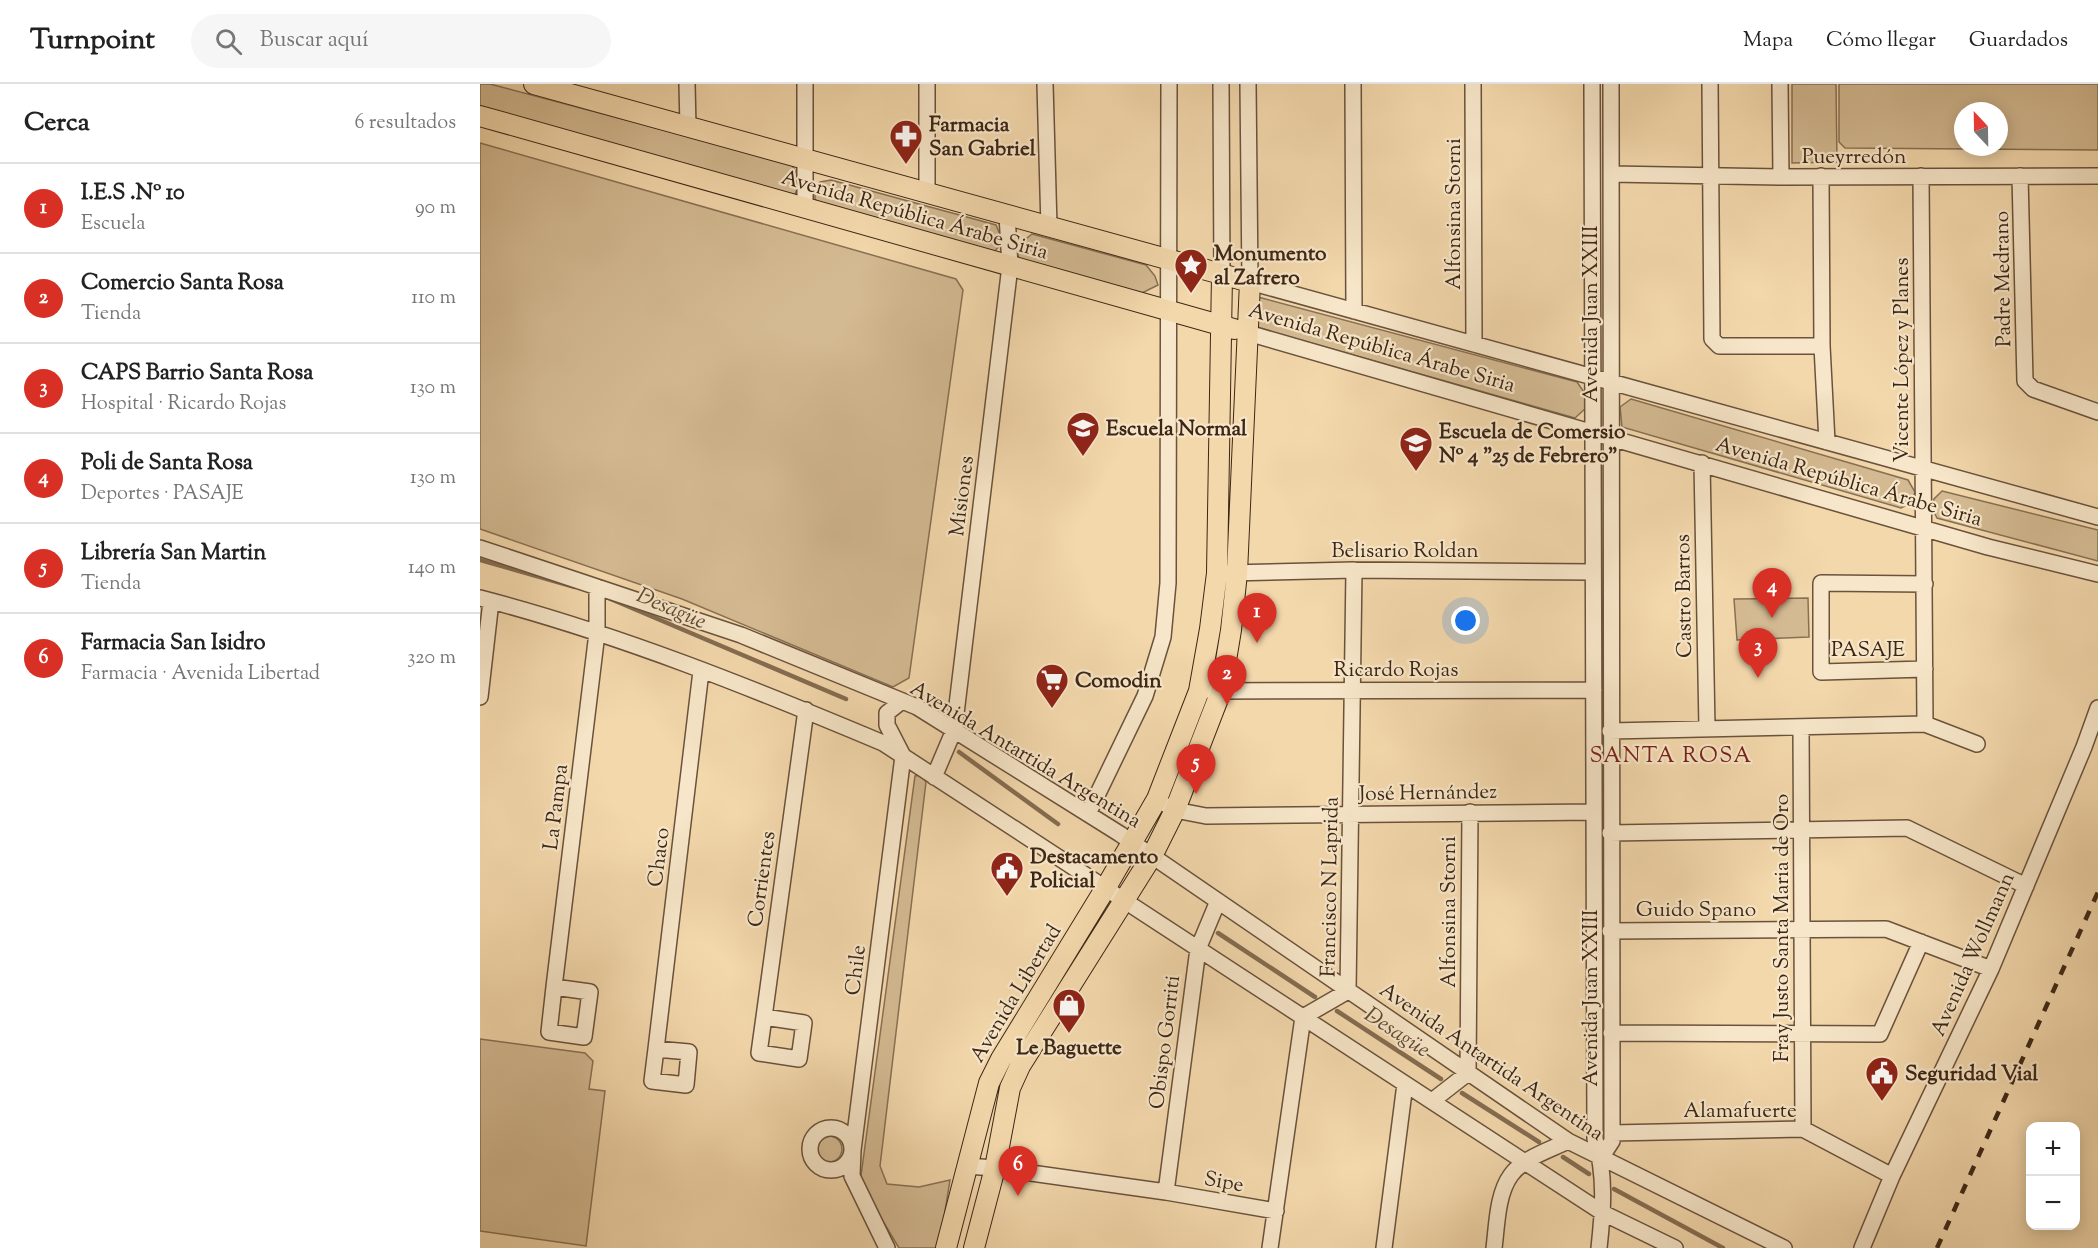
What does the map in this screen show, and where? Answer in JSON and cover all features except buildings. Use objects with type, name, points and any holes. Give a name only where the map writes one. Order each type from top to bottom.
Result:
[{"type":"main road","name":"Avenida República Árabe Siria","points":[[534,84],[569,89],[688,127],[1250,282]]},
{"type":"main road","name":"Avenida República Árabe Siria","points":[[480,116],[1248,333]]},
{"type":"main road","name":"Avenida Libertad","points":[[946,1248],[989,1083],[1001,1059],[1157,799],[1199,691],[1217,573],[1222,275]]},
{"type":"main road","name":"Avenida Libertad","points":[[974,1248],[995,1167],[1010,1088],[1020,1066],[1152,856],[1175,810],[1221,691],[1237,573],[1250,282]]},
{"type":"street","points":[[687,84],[688,127]]},
{"type":"street","points":[[805,84],[805,208]]},
{"type":"street","points":[[927,84],[927,193]]},
{"type":"street","points":[[1045,84],[1048,227]]},
{"type":"street","points":[[1088,814],[1145,696],[1163,637],[1168,583],[1169,84]]},
{"type":"street","points":[[1221,84],[1222,275]]},
{"type":"street","points":[[1248,84],[1250,282]]},
{"type":"street","points":[[1353,84],[1354,311]]},
{"type":"street","name":"Alfonsina Storni","points":[[1473,84],[1474,344]]},
{"type":"street","name":"Avenida Juan XXIII","points":[[1592,84],[1595,1139],[1601,1158]]},
{"type":"street","name":"Avenida Juan XXIII","points":[[1601,1158],[1612,1141],[1610,931],[1611,84]]},
{"type":"street","points":[[1710,84],[1712,339],[1719,346],[1822,346]]},
{"type":"street","points":[[1780,84],[1781,177]]},
{"type":"street","name":"Pueyrredón","points":[[1611,174],[1781,177],[2098,176]]},
{"type":"street","points":[[1821,176],[1822,346],[1827,442]]},
{"type":"street","name":"Vicente López y Planes","points":[[1921,176],[1925,724]]},
{"type":"street","name":"Padre Medrano","points":[[2020,176],[2025,381],[2033,389],[2098,412]]},
{"type":"street","name":"Misiones","points":[[934,777],[954,730],[1010,266],[1007,215]]},
{"type":"street","name":"Avenida República Árabe Siria","points":[[1250,282],[2098,517]]},
{"type":"street","name":"Avenida República Árabe Siria","points":[[1248,333],[1988,547],[2098,574]]},
{"type":"street","name":"Castro Barros","points":[[1702,463],[1707,728]]},
{"type":"street","name":"Avenida Antartida Argentina","points":[[480,548],[741,635],[917,707],[1152,856],[1568,1141],[1784,1248]]},
{"type":"street","name":"Belisario Roldan","points":[[1217,573],[1354,570],[1593,572]]},
{"type":"street","name":"Francisco N Laprida","points":[[1303,1017],[1348,991],[1354,570]]},
{"type":"street","name":"PASAJE","points":[[1924,584],[1821,584],[1821,672],[1925,669]]},
{"type":"street","name":"La Pampa","points":[[554,987],[590,992],[584,1037],[549,1032],[554,987],[597,633],[597,587]]},
{"type":"street","points":[[480,697],[485,599],[541,614],[597,633],[806,710],[883,743],[1603,1213],[1675,1248]]},
{"type":"street","name":"Chaco","points":[[656,1049],[701,671]]},
{"type":"street","name":"Ricardo Rojas","points":[[1199,691],[1594,690]]},
{"type":"street","points":[[902,701],[887,713],[887,725],[903,756]]},
{"type":"street","name":"Avenida Wollmann","points":[[1862,1248],[1892,1176],[1991,969],[2098,708]]},
{"type":"street","name":"Corrientes","points":[[764,1017],[804,1023],[799,1059],[759,1053],[806,710]]},
{"type":"street","points":[[1610,731],[1925,724],[1977,744]]},
{"type":"street","name":"Fray Justo Santa Maria de Oro","points":[[1801,727],[1803,1129]]},
{"type":"street","name":"Chile","points":[[887,1248],[852,1176],[853,1150],[903,756]]},
{"type":"street","name":"José Hernández","points":[[1157,799],[1175,810],[1206,816],[1594,812]]},
{"type":"street","name":"Alfonsina Storni","points":[[1468,1073],[1470,812]]},
{"type":"street","points":[[1611,833],[1907,828],[2026,886]]},
{"type":"street","name":"Obispo Gorriti","points":[[1166,1192],[1198,949],[1218,901]]},
{"type":"street","name":"Guido Spano","points":[[1610,931],[1886,929],[1991,969]]},
{"type":"street","points":[[1611,1033],[1880,1034],[1921,942]]},
{"type":"street","points":[[1270,1248],[1303,1017]]},
{"type":"street","points":[[1432,1101],[1468,1073]]},
{"type":"street","points":[[1384,1248],[1405,1084]]},
{"type":"street","name":"Alamafuerte","points":[[1612,1133],[1803,1129],[1892,1176]]},
{"type":"street","points":[[1494,1248],[1503,1191],[1512,1174],[1526,1162],[1568,1141]]},
{"type":"street","points":[[1599,1248],[1603,1213],[1601,1158]]},
{"type":"street","name":"Sipe","points":[[966,1166],[995,1167],[1276,1211]]},
{"type":"shaded area","points":[[480,84],[490,84],[791,164],[798,179],[797,190],[795,194],[784,196],[480,113]]},
{"type":"shaded area","points":[[1792,84],[1836,84],[1837,162],[1792,163]]},
{"type":"shaded area","points":[[1839,84],[2098,84],[2098,150],[2008,149],[2008,102],[1954,102],[1954,149],[1845,148],[1839,142]]},
{"type":"shaded area","points":[[480,143],[956,279],[963,290],[909,678],[893,687],[682,599],[480,529]]},
{"type":"shaded area","points":[[831,180],[996,225],[1003,242],[992,254],[824,208],[815,199],[815,189],[820,182]]},
{"type":"shaded area","points":[[1032,234],[1146,265],[1155,276],[1158,285],[1142,293],[1022,264],[1017,246]]},
{"type":"shaded area","points":[[1258,297],[1577,382],[1586,395],[1586,408],[1575,418],[1255,327]]},
{"type":"shaded area","points":[[1631,399],[1908,480],[1915,492],[1911,503],[1901,508],[1622,427],[1620,407]]},
{"type":"shaded area","points":[[1942,491],[2098,530],[2098,561],[1937,518],[1932,508],[1934,499]]},
{"type":"shaded area","points":[[1808,598],[1809,637],[1737,640],[1734,599]]},
{"type":"shaded area","points":[[921,775],[926,782],[880,1166],[887,1184],[919,1187],[950,1180],[939,1248],[899,1248],[860,1183],[915,776]]},
{"type":"shaded area","points":[[480,1039],[585,1053],[593,1061],[589,1089],[605,1091],[586,1246],[480,1231]]},
{"type":"shaded area","points":[[829,1136],[838,1140],[842,1149],[838,1158],[829,1162],[820,1158],[816,1149],[820,1140]]},
{"type":"waterway","name":"Desagüe","points":[[480,560],[575,587]]},
{"type":"waterway","name":"Desagüe","points":[[606,597],[846,699]]},
{"type":"waterway","name":"Desagüe","points":[[959,752],[1058,824]]},
{"type":"waterway","name":"Desagüe","points":[[1218,933],[1315,997]]},
{"type":"waterway","name":"Desagüe","points":[[1337,1011],[1441,1079]]},
{"type":"waterway","name":"Desagüe","points":[[1462,1093],[1539,1142]]},
{"type":"waterway","name":"Desagüe","points":[[1563,1157],[1589,1174]]},
{"type":"waterway","name":"Desagüe","points":[[1614,1189],[1723,1248]]},
{"type":"railway","points":[[1937,1248],[2098,892]]},
{"type":"place","name":"Farmacia San Gabriel","points":[[906,165]]},
{"type":"place","name":"Monumento al Zafrero","points":[[1191,294]]},
{"type":"place","name":"Escuela Normal","points":[[1083,457]]},
{"type":"place","name":"Escuela de Comersio Nº 4 \"25 de Febrero\"","points":[[1416,472]]},
{"type":"place","name":"Poli de Santa Rosa","points":[[1772,618]]},
{"type":"place","name":"I.E.S .Nº 10","points":[[1257,643]]},
{"type":"place","name":"CAPS Barrio Santa Rosa","points":[[1758,678]]},
{"type":"place","name":"Comercio Santa Rosa","points":[[1227,705]]},
{"type":"place","name":"Comodin","points":[[1052,709]]},
{"type":"place","name":"Librería San Martin","points":[[1196,794]]},
{"type":"place","name":"Destacamento Policial","points":[[1007,897]]},
{"type":"place","name":"Le Baguette","points":[[1069,1034]]},
{"type":"place","name":"Seguridad Vial","points":[[1882,1102]]},
{"type":"place","name":"Farmacia San Isidro","points":[[1018,1196]]},
{"type":"district","name":"SANTA ROSA","points":[[1671,754]]}]
